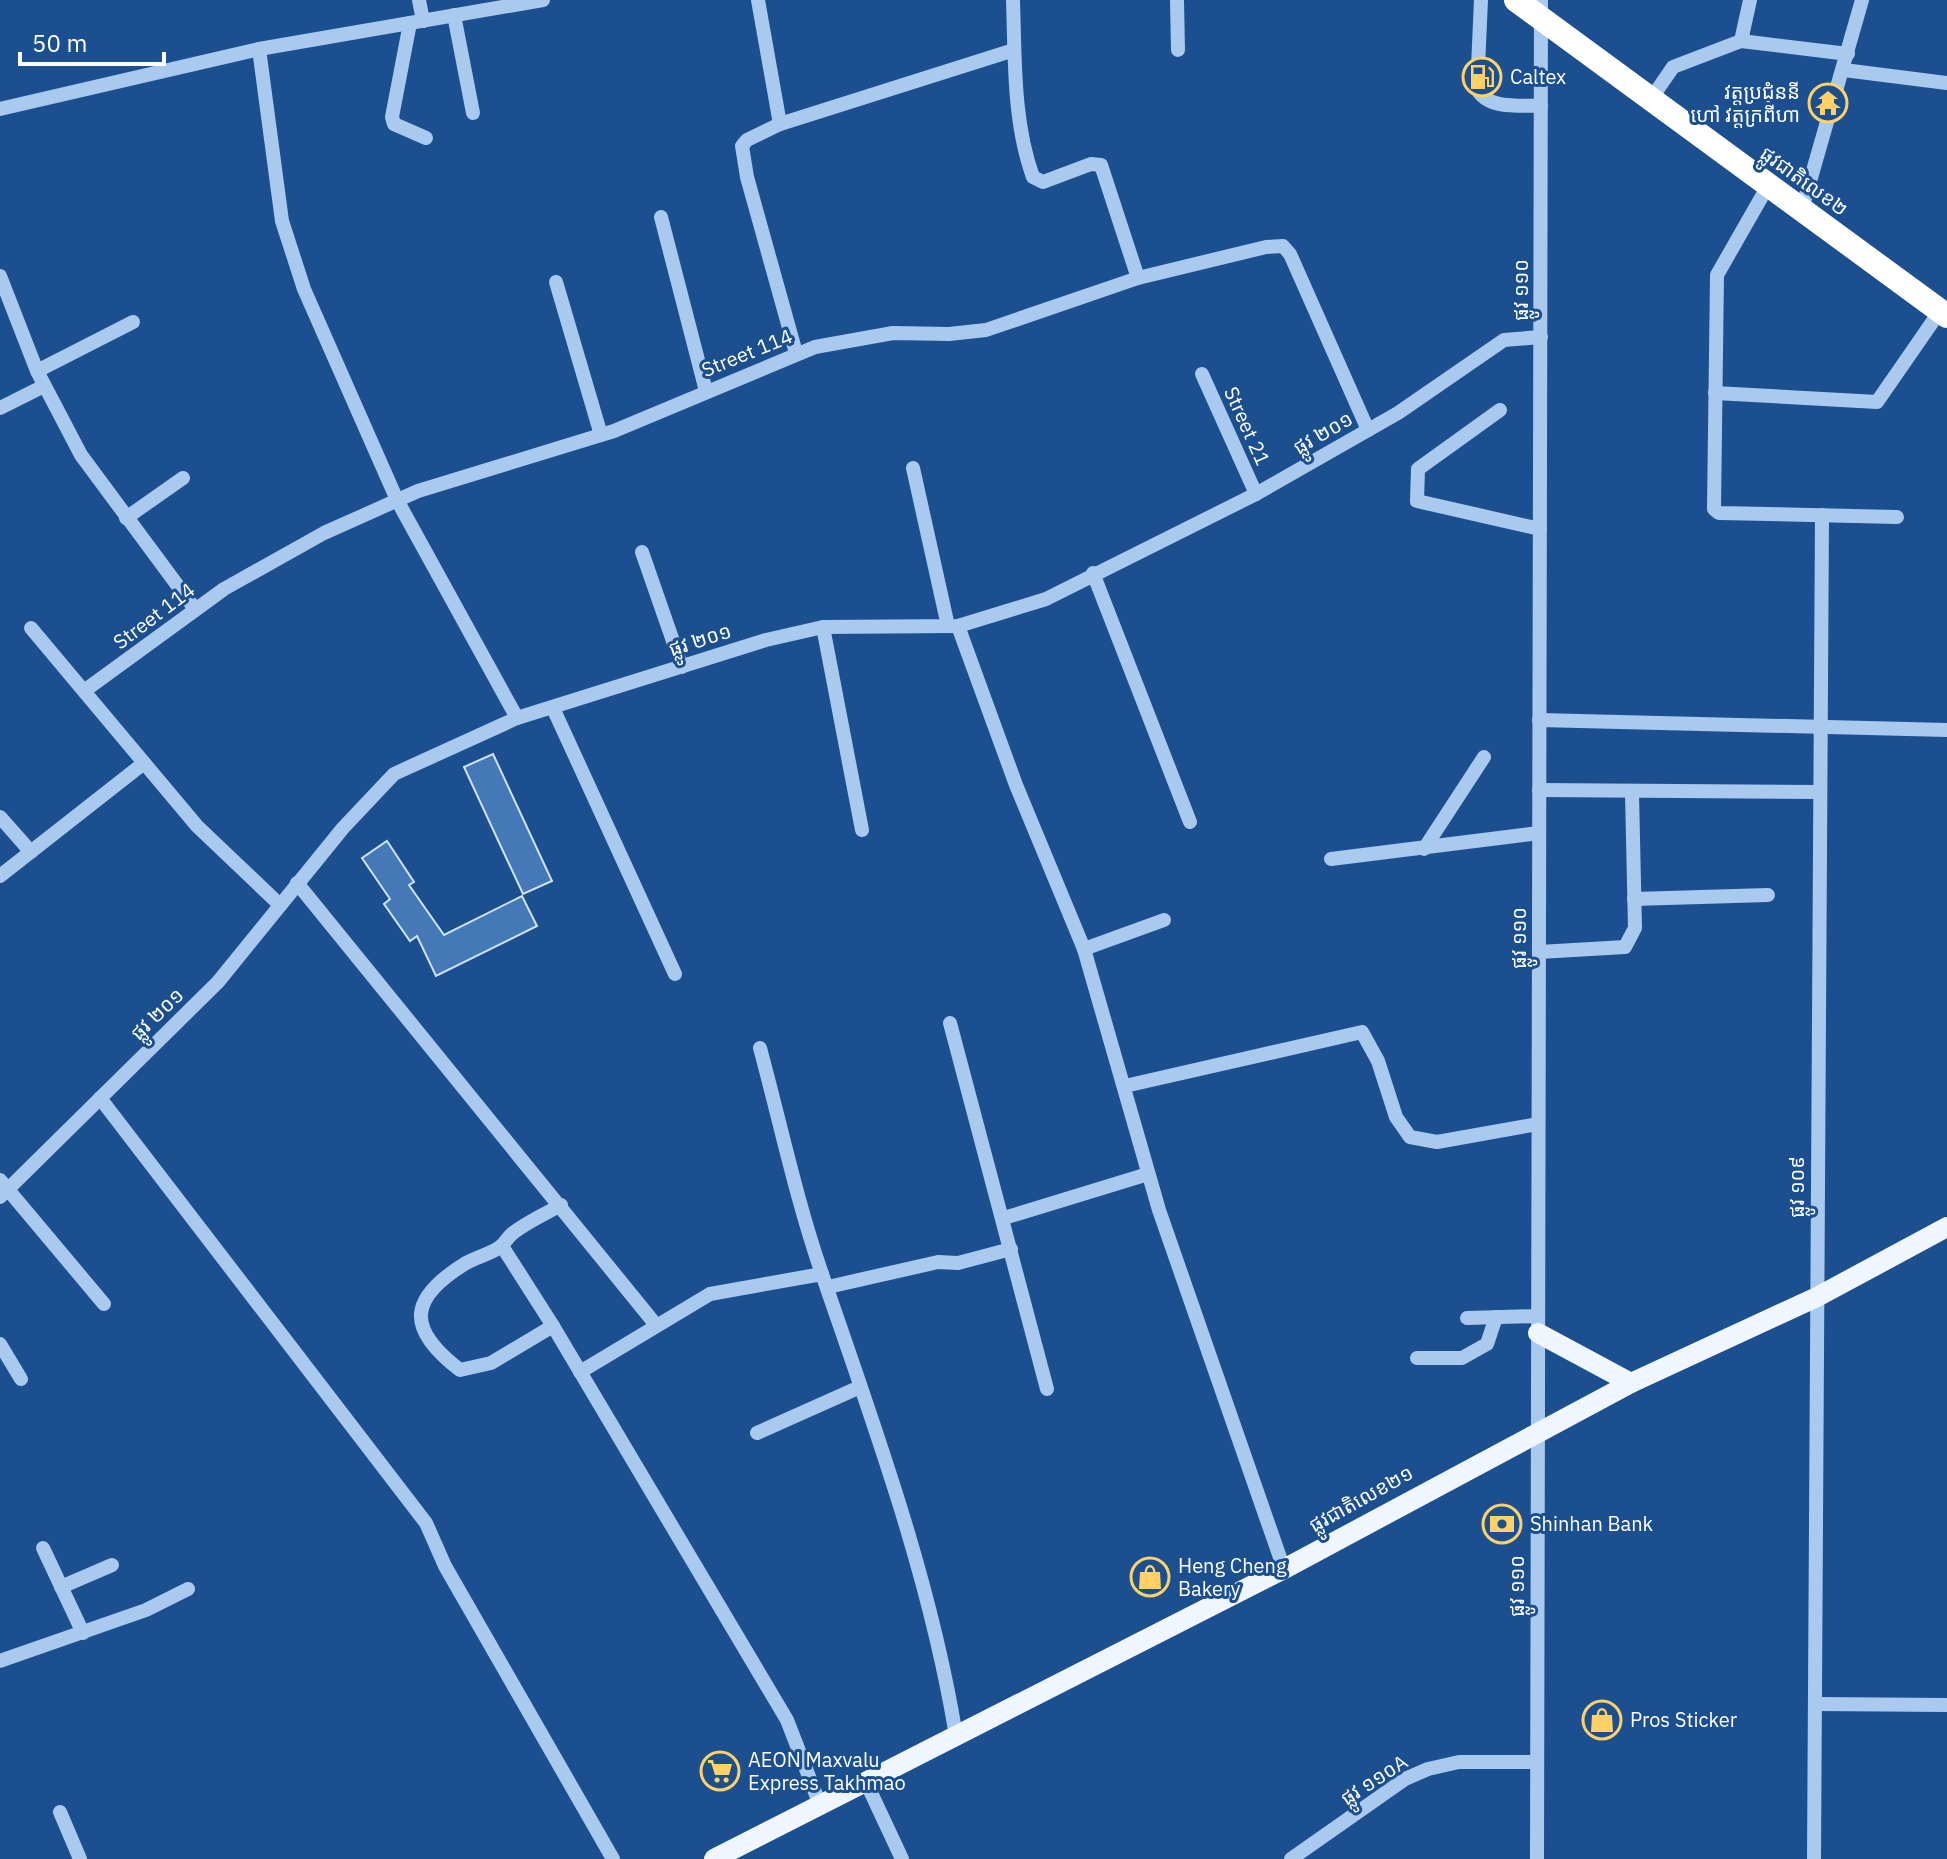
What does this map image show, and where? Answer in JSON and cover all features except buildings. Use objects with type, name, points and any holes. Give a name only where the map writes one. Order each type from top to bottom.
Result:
[{"type":"highway","name":"ផ្លូវជាតិលេខ២","points":[[1516,0],[1541,9],[1651,99],[1944,313]]},
{"type":"main road","name":"ផ្លូវជាតិលេខ២១","points":[[714,1859],[1284,1569],[1537,1431],[1631,1383],[1817,1297],[1947,1227]]},
{"type":"main road","points":[[1538,1324],[1631,1383]]},
{"type":"street","points":[[419,0],[417,22],[392,117],[394,124],[426,138]]},
{"type":"street","points":[[0,109],[259,49],[543,0]]},
{"type":"street","points":[[758,0],[780,124]]},
{"type":"street","points":[[1013,0],[1014,50],[1026,160],[1033,177],[1043,182],[1091,164],[1101,165],[1138,278]]},
{"type":"street","points":[[1177,0],[1178,50]]},
{"type":"street","points":[[1481,0],[1477,89],[1481,97],[1489,103],[1541,106]]},
{"type":"street","points":[[1741,41],[1750,0]]},
{"type":"street","points":[[1802,209],[1862,0]]},
{"type":"street","name":"ផ្លូវ ១១០","points":[[1537,1859],[1541,9]]},
{"type":"street","points":[[454,15],[473,113]]},
{"type":"street","points":[[1651,99],[1673,67],[1741,41],[1848,54]]},
{"type":"street","points":[[259,49],[282,221],[304,289],[397,500],[517,718]]},
{"type":"street","points":[[796,353],[747,177],[742,146],[747,140],[780,124],[1014,50]]},
{"type":"street","points":[[1844,70],[1947,83]]},
{"type":"street","points":[[1769,184],[1717,275],[1714,509],[1719,513],[1897,517]]},
{"type":"street","points":[[661,217],[706,391]]},
{"type":"street","name":"Street 114","points":[[84,691],[195,609],[278,557],[397,500],[508,461],[601,435],[796,353],[893,333],[949,334],[986,330],[1138,278],[1283,246],[1290,254],[1368,430]]},
{"type":"street","points":[[1,282],[37,371],[81,455],[195,609]]},
{"type":"street","points":[[556,282],[601,435]]},
{"type":"street","points":[[1715,393],[1877,402],[1944,313]]},
{"type":"street","points":[[37,371],[133,322]]},
{"type":"street","name":"ផ្លូវ ២០១","points":[[3,1189],[218,982],[297,883],[394,774],[517,718],[766,640],[823,627],[953,626],[1046,599],[1256,494],[1368,430],[1504,340],[1541,337]]},
{"type":"street","name":"Street 21","points":[[1202,374],[1256,494]]},
{"type":"street","points":[[0,408],[44,386]]},
{"type":"street","points":[[1500,410],[1418,469],[1417,501],[1540,529]]},
{"type":"street","points":[[913,468],[953,626],[1084,949],[1148,1174],[1228,1416],[1284,1569]]},
{"type":"street","points":[[126,518],[183,478]]},
{"type":"street","name":"ផ្លូវ ១០៩","points":[[1814,1859],[1822,515]]},
{"type":"street","points":[[642,552],[682,667]]},
{"type":"street","points":[[1093,573],[1190,822]]},
{"type":"street","points":[[823,627],[862,830]]},
{"type":"street","points":[[31,628],[197,826],[280,905]]},
{"type":"street","points":[[553,708],[675,974]]},
{"type":"street","points":[[1539,720],[1947,730]]},
{"type":"street","points":[[1424,849],[1484,757]]},
{"type":"street","points":[[0,876],[144,763]]},
{"type":"street","points":[[1539,790],[1820,792]]},
{"type":"street","points":[[1539,952],[1625,947],[1635,928],[1632,793]]},
{"type":"street","points":[[0,817],[31,852]]},
{"type":"street","points":[[1331,859],[1539,833]]},
{"type":"street","points":[[297,883],[656,1325]]},
{"type":"street","points":[[1634,899],[1768,895]]},
{"type":"street","points":[[1084,949],[1164,920]]},
{"type":"street","points":[[950,1023],[1047,1389]]},
{"type":"street","points":[[1125,1086],[1362,1032],[1378,1061],[1396,1117],[1410,1137],[1437,1142],[1538,1124]]},
{"type":"street","points":[[760,1048],[825,1280],[892,1478],[930,1608],[956,1736]]},
{"type":"street","points":[[100,1098],[426,1523],[460,1594],[613,1859]]},
{"type":"street","points":[[1004,1218],[1148,1174]]},
{"type":"street","points":[[3,1189],[104,1304]]},
{"type":"street","points":[[553,1326],[475,1369],[460,1370],[442,1356],[425,1330],[419,1312],[426,1294],[467,1263],[502,1246],[511,1234],[561,1205]]},
{"type":"street","points":[[502,1246],[553,1326],[787,1720],[820,1805]]},
{"type":"street","points":[[580,1372],[710,1294],[938,1262],[958,1263],[1011,1249]]},
{"type":"street","points":[[1467,1318],[1496,1317],[1538,1324]]},
{"type":"street","points":[[1417,1358],[1462,1358],[1487,1344],[1496,1317]]},
{"type":"street","points":[[0,1344],[21,1379]]},
{"type":"street","points":[[757,1433],[860,1387]]},
{"type":"street","points":[[43,1548],[83,1633]]},
{"type":"street","points":[[61,1587],[112,1565]]},
{"type":"street","points":[[0,1661],[83,1633],[188,1589]]},
{"type":"street","points":[[1815,1704],[1947,1705]]},
{"type":"street","name":"ផ្លូវ ១១០A","points":[[1291,1859],[1395,1786],[1428,1769],[1459,1762],[1537,1762]]},
{"type":"street","points":[[866,1782],[902,1859]]},
{"type":"street","points":[[60,1812],[80,1859]]},
{"type":"place","name":"Caltex","points":[[1482,77]]},
{"type":"place","name":"វត្តប្រជុំននី ហៅ វត្តក្រពីហា","points":[[1828,103]]},
{"type":"place","name":"Shinhan Bank","points":[[1502,1524]]},
{"type":"place","name":"Heng Cheng Bakery","points":[[1150,1577]]},
{"type":"place","name":"Pros Sticker","points":[[1602,1720]]},
{"type":"place","name":"AEON Maxvalu Express Takhmao","points":[[720,1771]]}]
